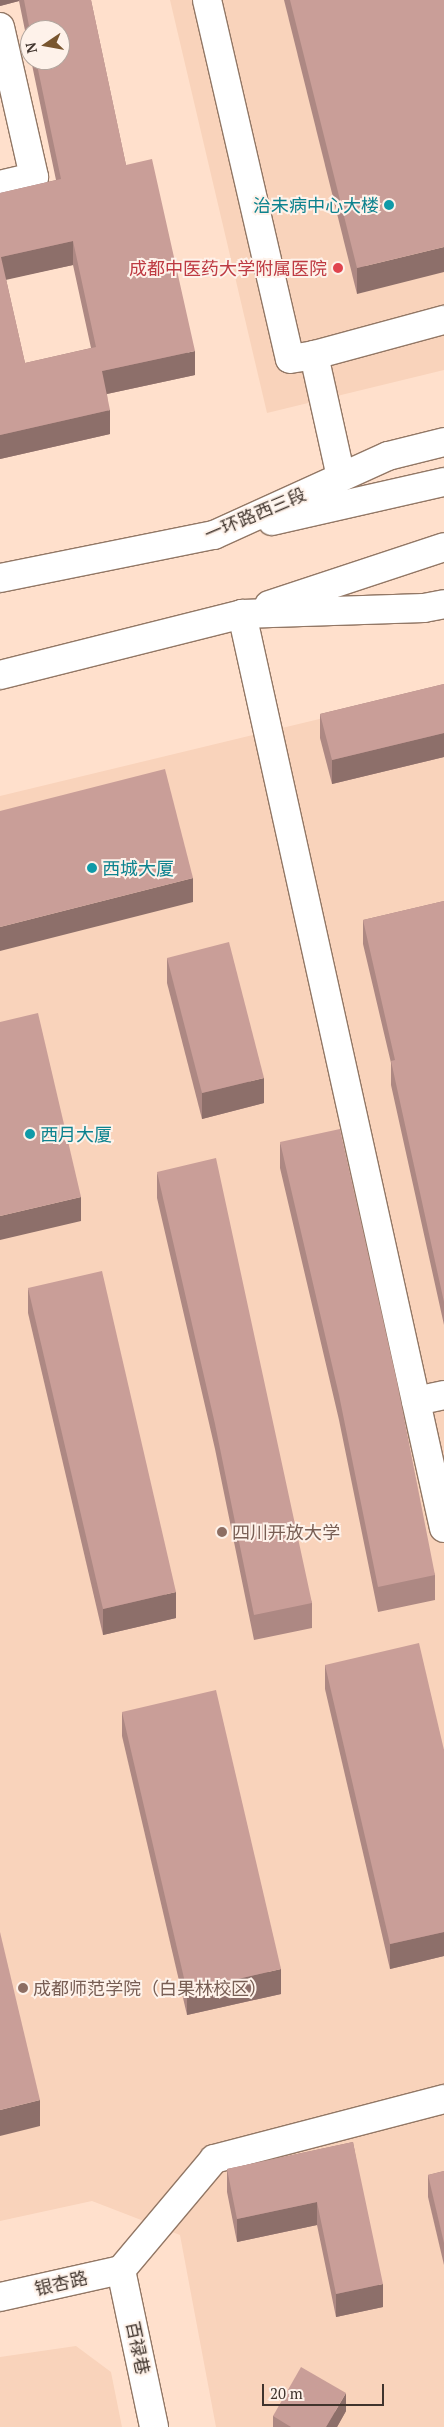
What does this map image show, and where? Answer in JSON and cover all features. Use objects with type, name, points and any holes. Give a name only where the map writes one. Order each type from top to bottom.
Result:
[{"type":"main road","points":[[207,0],[290,359],[314,355],[444,320]]},
{"type":"main road","points":[[0,27],[34,177],[0,185]]},
{"type":"main road","points":[[314,355],[341,477]]},
{"type":"main road","name":"一环路西三段","points":[[0,578],[214,534],[388,456],[444,442]]},
{"type":"main road","points":[[214,534],[444,482]]},
{"type":"main road","points":[[0,675],[242,614],[444,547]]},
{"type":"main road","points":[[242,614],[424,608],[444,604]]},
{"type":"main road","points":[[242,614],[444,1528]]},
{"type":"main road","points":[[416,1401],[444,1395]]},
{"type":"main road","points":[[121,2270],[214,2160],[444,2099]]},
{"type":"main road","name":"银杏路","points":[[0,2297],[121,2270]]},
{"type":"main road","name":"百禄巷","points":[[121,2270],[154,2427]]},
{"type":"shaded area","name":"成都中医药大学附属医院","points":[[170,0],[444,0],[444,370],[267,413]]},
{"type":"shaded area","name":"四川开放大学","points":[[444,689],[444,2427],[216,2427],[180,2235],[92,2201],[0,2221],[0,796]]},
{"type":"shaded area","points":[[76,2346],[111,2372],[122,2427],[0,2427],[0,2357]]},
{"type":"building","points":[[24,0],[91,0],[126,165],[152,159],[195,351],[102,371],[110,410],[0,435],[0,193],[61,179],[38,70],[70,70],[70,20],[28,20]],"holes":[[[73,241],[96,347],[25,363],[1,257]]]},
{"type":"building","name":"治未病中心大楼","points":[[290,0],[444,0],[444,247],[357,268]]},
{"type":"building","points":[[444,684],[444,733],[332,760],[320,714]]},
{"type":"building","name":"西城大厦","points":[[165,769],[193,878],[0,927],[0,811]]},
{"type":"building","points":[[444,901],[444,1302],[391,1061],[395,1060],[363,920]]},
{"type":"building","points":[[229,942],[264,1078],[202,1093],[167,958]]},
{"type":"building","name":"西月大厦","points":[[38,1013],[81,1197],[0,1216],[0,1022]]},
{"type":"building","points":[[340,1129],[397,1382],[435,1575],[378,1587],[339,1395],[280,1142]]},
{"type":"building","points":[[216,1158],[312,1603],[254,1615],[215,1424],[157,1172]]},
{"type":"building","points":[[102,1271],[176,1592],[103,1609],[28,1288]]},
{"type":"building","points":[[419,1643],[444,1750],[444,1932],[390,1944],[325,1665]]},
{"type":"building","points":[[216,1690],[281,1969],[187,1991],[122,1712]]},
{"type":"building","points":[[0,1932],[40,2100],[0,2110]]},
{"type":"building","points":[[353,2142],[383,2284],[336,2294],[317,2202],[237,2219],[227,2169]]},
{"type":"building","points":[[444,2171],[444,2243],[428,2175]]},
{"type":"building","points":[[301,2367],[346,2393],[326,2427],[291,2427],[273,2416]]},
{"type":"place","name":"治未病中心大楼","points":[[389,205]]},
{"type":"place","name":"成都中医药大学附属医院","points":[[338,268]]},
{"type":"place","name":"西城大厦","points":[[92,868]]},
{"type":"place","name":"西月大厦","points":[[30,1134]]},
{"type":"place","name":"四川开放大学","points":[[222,1532]]},
{"type":"place","name":"成都师范学院（白果林校区）","points":[[23,1988]]}]
